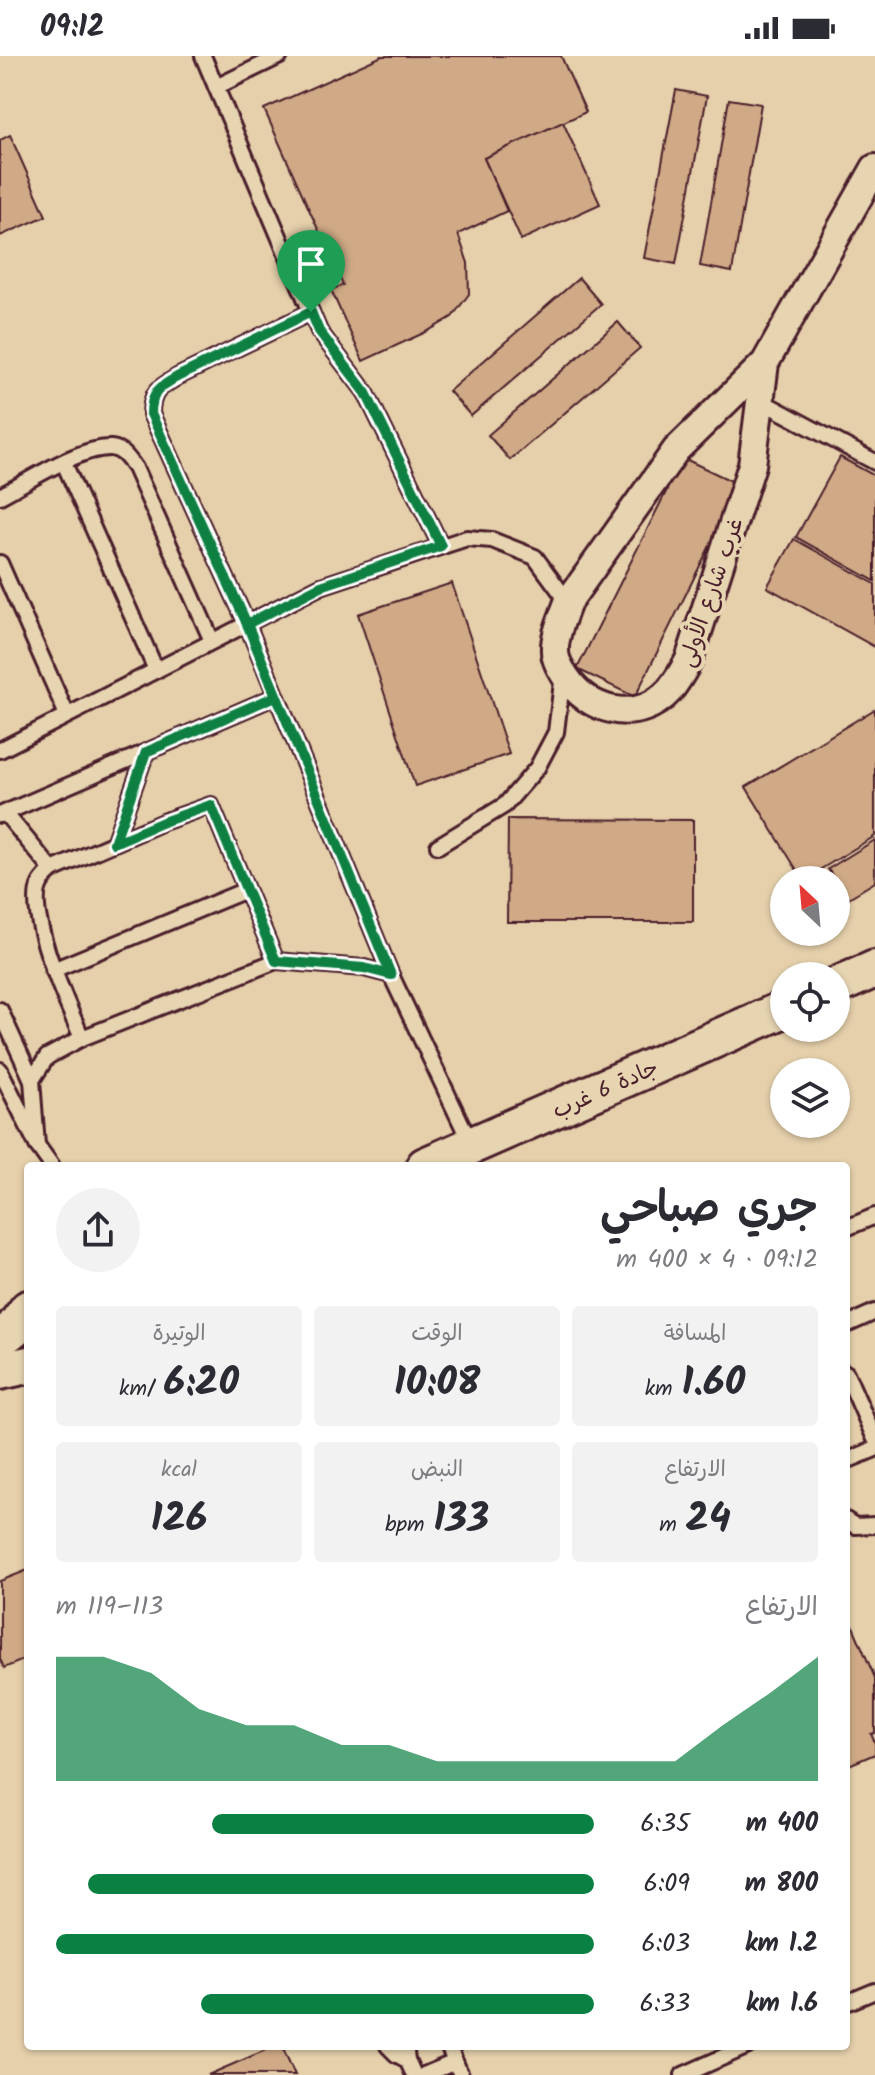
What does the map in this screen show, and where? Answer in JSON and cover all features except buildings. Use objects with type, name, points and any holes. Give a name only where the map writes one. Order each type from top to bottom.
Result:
[{"type":"main road","points":[[850,980],[875,969]]},
{"type":"main road","points":[[850,1004],[875,993]]},
{"type":"main road","name":"جادة 6 غرب","points":[[476,1156],[770,1016]]},
{"type":"main road","name":"جادة 6 غرب","points":[[445,1162],[476,1156],[770,1038]]},
{"type":"main road","points":[[0,1339],[24,1314]]},
{"type":"main road","points":[[0,1371],[24,1366]]},
{"type":"street","name":"غرب شارع الأولى","points":[[765,363],[752,465],[689,660],[667,694],[647,707],[628,713],[605,709],[581,696],[563,674],[554,652],[568,602],[676,450],[765,363],[875,168]]},
{"type":"lane","points":[[203,56],[319,331],[366,393],[441,546]]},
{"type":"lane","points":[[216,87],[280,56]]},
{"type":"lane","points":[[311,312],[159,387],[151,402],[151,414],[247,624],[391,975],[476,1156]]},
{"type":"lane","points":[[761,401],[875,462]]},
{"type":"lane","points":[[0,496],[80,454],[113,448],[124,454],[135,468],[212,641]]},
{"type":"lane","points":[[64,463],[156,670]]},
{"type":"lane","points":[[0,750],[321,586],[467,538],[492,540],[535,557],[568,602]]},
{"type":"lane","points":[[0,563],[67,715]]},
{"type":"lane","points":[[438,846],[505,805],[537,768],[556,732],[563,674]]},
{"type":"lane","points":[[52,870],[2,814],[276,696]]},
{"type":"lane","points":[[114,843],[146,752]]},
{"type":"lane","points":[[82,1038],[53,970],[37,911],[40,883],[52,870],[163,822],[211,805],[276,961]]},
{"type":"lane","points":[[53,970],[246,890]]},
{"type":"lane","points":[[32,1080],[47,1057],[82,1038],[276,961],[364,968],[391,975]]},
{"type":"lane","points":[[0,1010],[32,1080],[39,1162]]},
{"type":"lane","points":[[0,1070],[37,1145],[49,1162]]},
{"type":"lane","points":[[850,1226],[875,1216]]},
{"type":"lane","points":[[850,1323],[875,1312]]},
{"type":"lane","points":[[850,1382],[875,1439]]},
{"type":"lane","points":[[850,1459],[875,1449]]},
{"type":"lane","points":[[850,1523],[855,1526],[875,1525]]},
{"type":"lane","points":[[850,2001],[875,1991]]},
{"type":"lane","points":[[683,2075],[739,2050]]},
{"type":"lane","points":[[406,2053],[414,2075]]},
{"type":"lane","points":[[424,2075],[458,2068]]},
{"type":"route","points":[[311,312],[159,387],[151,402],[151,414],[247,624],[391,975],[364,968],[276,961],[211,805],[114,843],[146,752],[276,696],[247,624],[321,586],[441,546],[366,393],[319,331],[311,312]]}]
